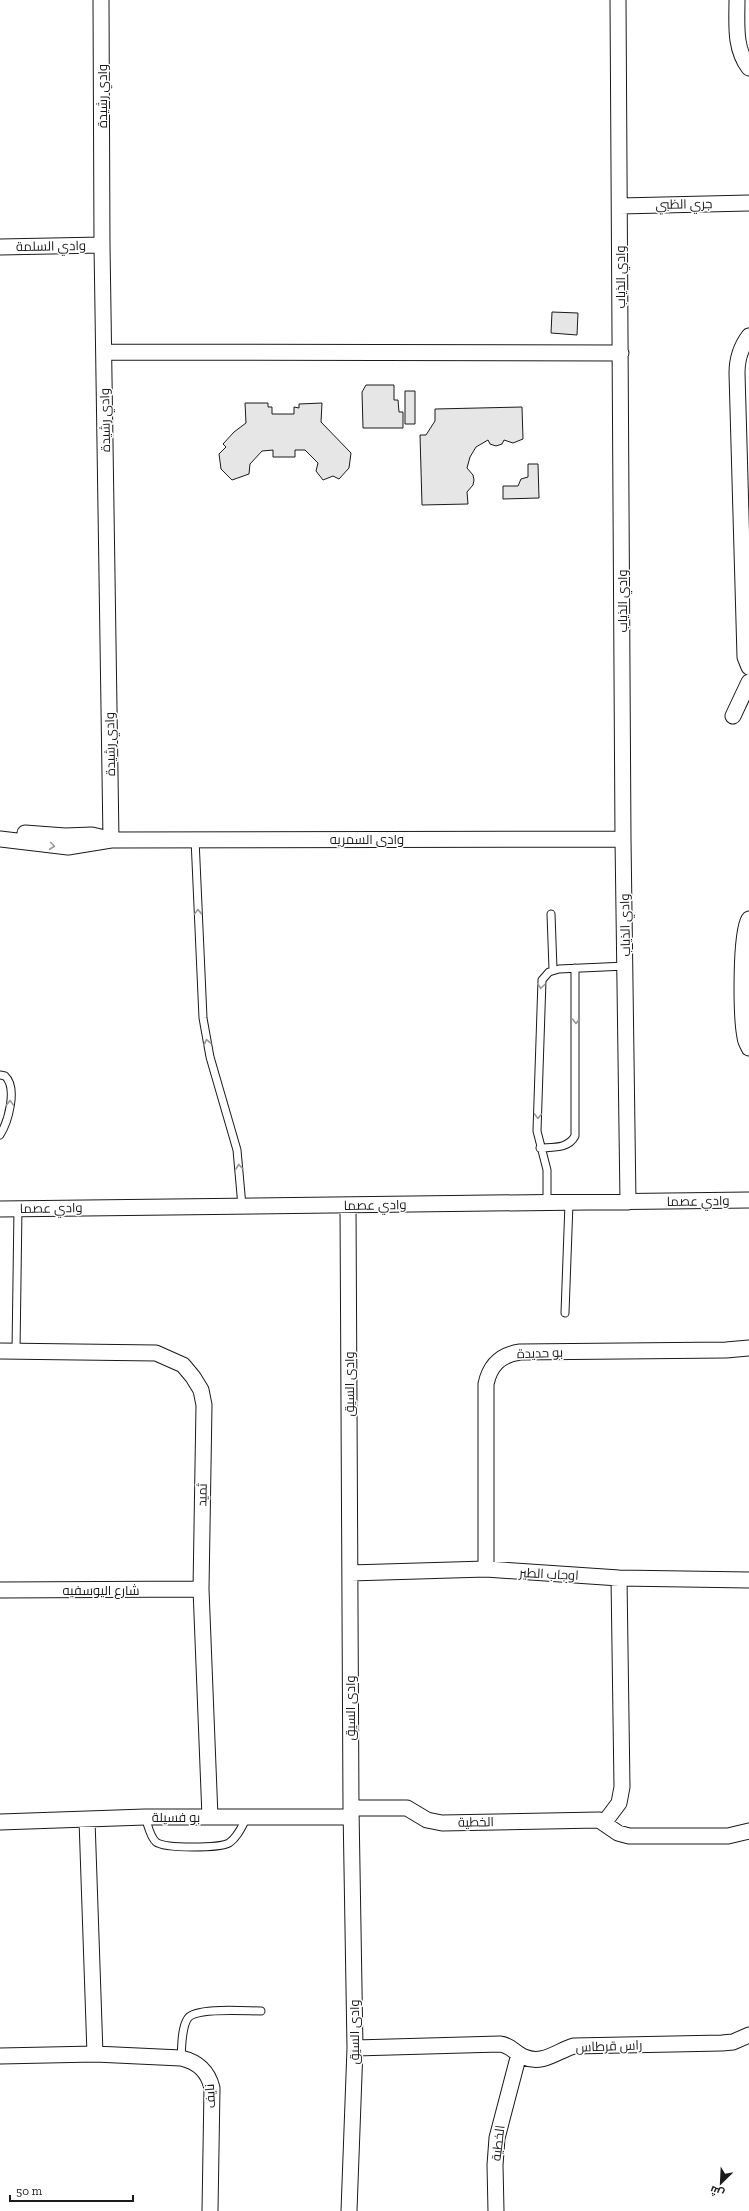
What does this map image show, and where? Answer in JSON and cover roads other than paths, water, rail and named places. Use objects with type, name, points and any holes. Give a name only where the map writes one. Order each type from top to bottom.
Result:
[{"type":"street","name":"وادي رشيدة","points":[[101,0],[102,245],[111,840]]},
{"type":"street","name":"وادي الذياب","points":[[618,0],[623,839],[626,966],[628,1202]]},
{"type":"street","points":[[737,0],[737,43],[741,58],[749,68]]},
{"type":"street","name":"جري الظبي","points":[[620,206],[749,203]]},
{"type":"street","name":"وادي السلمة","points":[[0,247],[102,245]]},
{"type":"street","points":[[749,336],[741,348],[737,360],[744,436],[745,657],[749,667]]},
{"type":"street","points":[[104,352],[621,353]]},
{"type":"street","points":[[733,716],[749,682]]},
{"type":"street","name":"وادى السمريه","points":[[0,830],[64,836],[92,835],[111,840]]},
{"type":"street","name":"وادى السمريه","points":[[0,839],[68,847],[111,840],[623,839]]},
{"type":"street","points":[[749,919],[744,936],[743,1022],[745,1038],[749,1048]]},
{"type":"street","name":"وادي عصما","points":[[0,1209],[749,1200]]},
{"type":"street","name":"وادى السيق","points":[[348,1205],[351,1812],[355,2048],[349,2211]]},
{"type":"street","name":"بو حديدة","points":[[486,1569],[486,1384],[488,1373],[498,1360],[504,1356],[520,1352],[726,1350],[749,1348]]},
{"type":"street","name":"ثميد","points":[[0,1351],[150,1353],[176,1361],[194,1377],[200,1390],[204,1405],[201,1589],[210,1817]]},
{"type":"street","name":"اوجاب الطير","points":[[350,1573],[486,1569],[619,1578],[749,1580]]},
{"type":"street","points":[[604,1823],[619,1803],[622,1788],[619,1578]]},
{"type":"street","name":"شارع اليوسفيه","points":[[0,1590],[201,1589]]},
{"type":"street","name":"الخطية","points":[[351,1812],[407,1808],[427,1820],[442,1823],[593,1820],[604,1823],[618,1833],[629,1836],[728,1836],[749,1831]]},
{"type":"street","name":"بو فسيلة","points":[[0,1822],[145,1817],[247,1817],[351,1812]]},
{"type":"street","points":[[87,1820],[95,2054]]},
{"type":"street","name":"راس قرطاس","points":[[355,2048],[500,2044],[510,2046],[519,2054],[527,2058],[545,2058],[574,2046],[722,2043],[733,2042],[749,2035]]},
{"type":"street","name":"نايف","points":[[0,2056],[95,2054],[181,2058],[195,2063],[202,2068],[207,2073],[212,2088],[210,2211]]},
{"type":"street","name":"الخطية","points":[[496,2211],[495,2165],[497,2138],[519,2054]]},
{"type":"lane","points":[[195,839],[203,1018],[210,1057],[237,1150],[242,1206]]},
{"type":"lane","points":[[551,914],[553,969]]},
{"type":"lane","points":[[547,1203],[547,1170],[540,1148],[538,1131],[540,985],[545,975],[553,969],[626,966]]},
{"type":"lane","points":[[540,1148],[564,1146],[573,1141],[575,1136],[575,968]]},
{"type":"lane","points":[[0,1075],[5,1076],[10,1085],[10,1113],[0,1135]]},
{"type":"lane","points":[[565,1313],[569,1203]]},
{"type":"lane","points":[[16,1351],[18,1208]]},
{"type":"lane","points":[[145,1817],[153,1838],[161,1845],[209,1846],[224,1845],[230,1842],[239,1833],[247,1817]]},
{"type":"lane","points":[[181,2058],[185,2024],[191,2015],[201,2012],[261,2011]]}]
